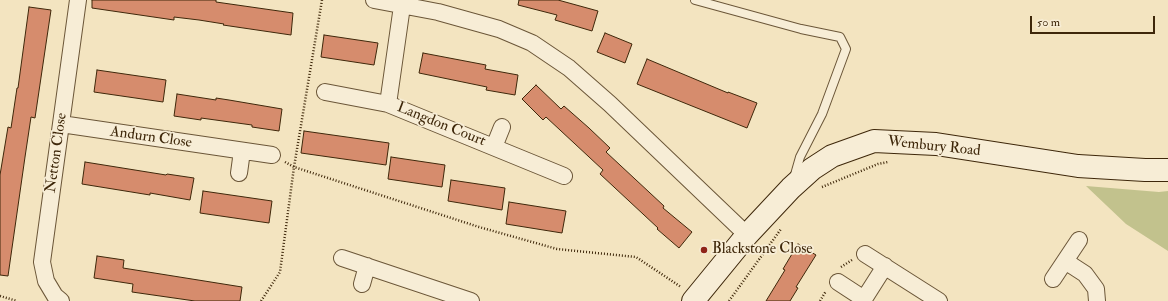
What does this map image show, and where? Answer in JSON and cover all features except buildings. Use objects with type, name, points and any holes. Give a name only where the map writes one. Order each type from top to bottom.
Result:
[{"type":"street","name":"Netton Close","points":[[62,301],[56,296],[46,281],[42,262],[78,0]]},
{"type":"street","points":[[374,0],[438,12],[499,29],[532,43],[569,68],[610,104],[747,235]]},
{"type":"street","name":"Langdon Court","points":[[388,104],[402,6]]},
{"type":"street","name":"Langdon Court","points":[[325,92],[388,104],[564,176]]},
{"type":"street","name":"Andurn Close","points":[[61,124],[272,155]]},
{"type":"street","name":"Langdon Court","points":[[494,147],[502,127]]},
{"type":"street","name":"Wembury Road","points":[[694,299],[747,235],[791,188],[812,169],[832,156],[874,141],[936,144],[1078,166],[1168,170]]},
{"type":"street","points":[[239,173],[242,151]]},
{"type":"street","points":[[1053,279],[1079,240]]},
{"type":"street","points":[[865,254],[939,301]]},
{"type":"street","points":[[342,258],[471,301]]},
{"type":"street","points":[[1065,261],[1085,274],[1096,289],[1097,301]]},
{"type":"street","points":[[362,284],[367,266]]},
{"type":"street","points":[[838,282],[864,299],[884,266]]},
{"type":"lane","points":[[695,0],[801,29],[840,37],[846,49],[822,114],[800,157],[791,188]]},
{"type":"path","points":[[261,301],[280,272],[294,167],[322,0]]},
{"type":"path","points":[[272,155],[294,167],[479,227],[557,249],[636,256],[694,299]]},
{"type":"path","points":[[819,188],[878,164],[893,161]]},
{"type":"path","points":[[729,301],[783,226]]},
{"type":"path","points":[[0,296],[18,301]]},
{"type":"green space","points":[[1086,186],[1159,192],[1168,191],[1168,251],[1126,224]]},
{"type":"place","name":"Blackstone Close","points":[[704,250]]}]
